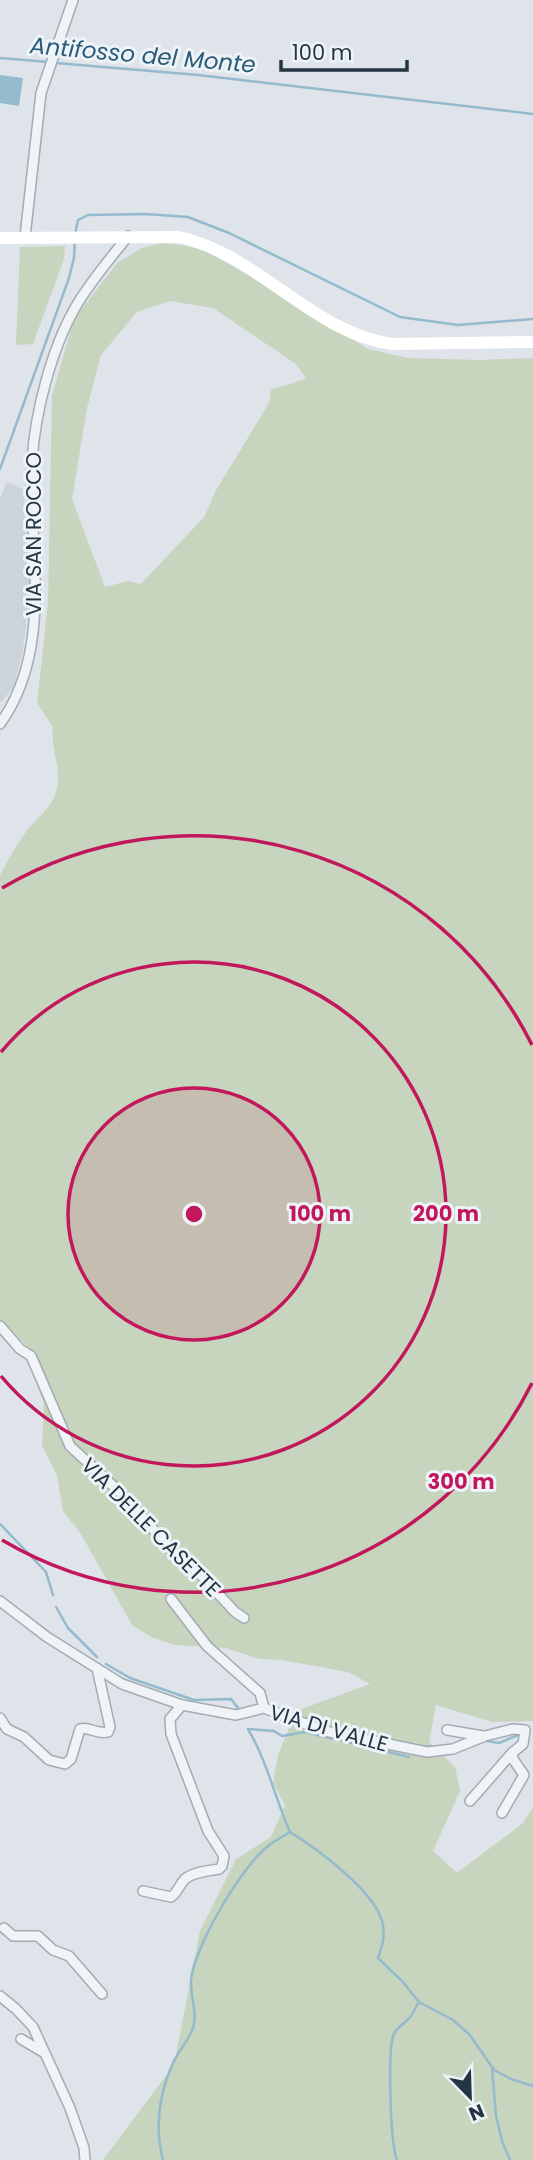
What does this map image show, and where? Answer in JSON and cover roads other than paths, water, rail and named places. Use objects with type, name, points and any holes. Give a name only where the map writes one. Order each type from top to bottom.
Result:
[{"type":"main road","points":[[0,238],[167,236],[207,245],[230,256],[339,326],[377,341],[393,344],[533,342]]},
{"type":"street","points":[[25,237],[41,93],[73,0]]},
{"type":"street","name":"VIA SAN ROCCO","points":[[0,724],[15,699],[24,672],[36,608],[32,461],[43,396],[58,347],[72,314],[96,277],[129,236]]},
{"type":"street","name":"VIA DELLE CASETTE","points":[[0,1326],[20,1349],[31,1356],[71,1446],[125,1497],[179,1559],[198,1572],[244,1618]]},
{"type":"street","name":"VIA DELLE CASETTE","points":[[171,1599],[207,1646],[260,1693],[264,1708]]},
{"type":"street","name":"VIA DI VALLE","points":[[0,1601],[47,1637],[97,1668],[136,1690],[182,1705],[236,1715],[264,1708],[325,1731],[406,1750],[427,1752],[444,1751],[513,1729],[525,1730],[523,1744],[512,1753]]},
{"type":"street","points":[[0,1718],[7,1729],[23,1737],[49,1760],[65,1764],[71,1759],[80,1729],[85,1727],[104,1733],[110,1727],[97,1668]]},
{"type":"street","points":[[143,1891],[171,1897],[177,1893],[184,1880],[222,1866],[223,1856],[208,1831],[171,1734],[170,1718],[182,1705]]},
{"type":"street","points":[[447,1730],[485,1736]]},
{"type":"street","points":[[470,1801],[512,1753]]},
{"type":"street","points":[[502,1814],[524,1775],[512,1753]]},
{"type":"street","points":[[1,1927],[13,1936],[38,1936],[53,1950],[69,1956],[102,1994]]},
{"type":"street","points":[[0,1996],[33,2027],[71,2108],[84,2148],[85,2160]]},
{"type":"street","points":[[21,2039],[45,2053]]},
{"type":"water","points":[[0,75],[23,78],[19,106],[0,103]]},
{"type":"waterway","name":"Antifosso del Monte","points":[[0,58],[49,62]]},
{"type":"waterway","name":"Antifosso del Monte","points":[[56,63],[198,75],[533,114]]},
{"type":"waterway","points":[[75,234],[78,220],[88,215],[145,214],[188,217],[229,233],[400,317],[458,325],[533,319]]},
{"type":"waterway","points":[[0,469],[69,278],[75,240]]},
{"type":"waterway","points":[[0,1524],[46,1572],[53,1595]]},
{"type":"waterway","points":[[56,1607],[68,1628],[97,1657]]},
{"type":"waterway","points":[[106,1664],[130,1678],[194,1700],[231,1699],[238,1708]]},
{"type":"waterway","points":[[248,1729],[274,1731],[282,1736],[305,1732],[409,1757]]},
{"type":"waterway","points":[[248,1729],[290,1832]]},
{"type":"waterway","points":[[487,1741],[499,1743],[518,1735]]},
{"type":"waterway","points":[[421,1746],[436,1747]]},
{"type":"waterway","points":[[290,1832],[330,1860],[370,1899],[379,1912],[383,1925],[383,1942],[378,1958],[419,2002],[453,2020],[470,2035],[494,2070],[533,2086]]},
{"type":"waterway","points":[[163,2160],[159,2134],[162,2097],[174,2061],[193,2028],[195,2016],[191,1980],[200,1949],[232,1889],[256,1857],[290,1832]]},
{"type":"waterway","points":[[397,2160],[391,2118],[391,2046],[394,2033],[411,2016],[419,2002]]},
{"type":"waterway","points":[[492,2068],[496,2116],[510,2160]]}]
